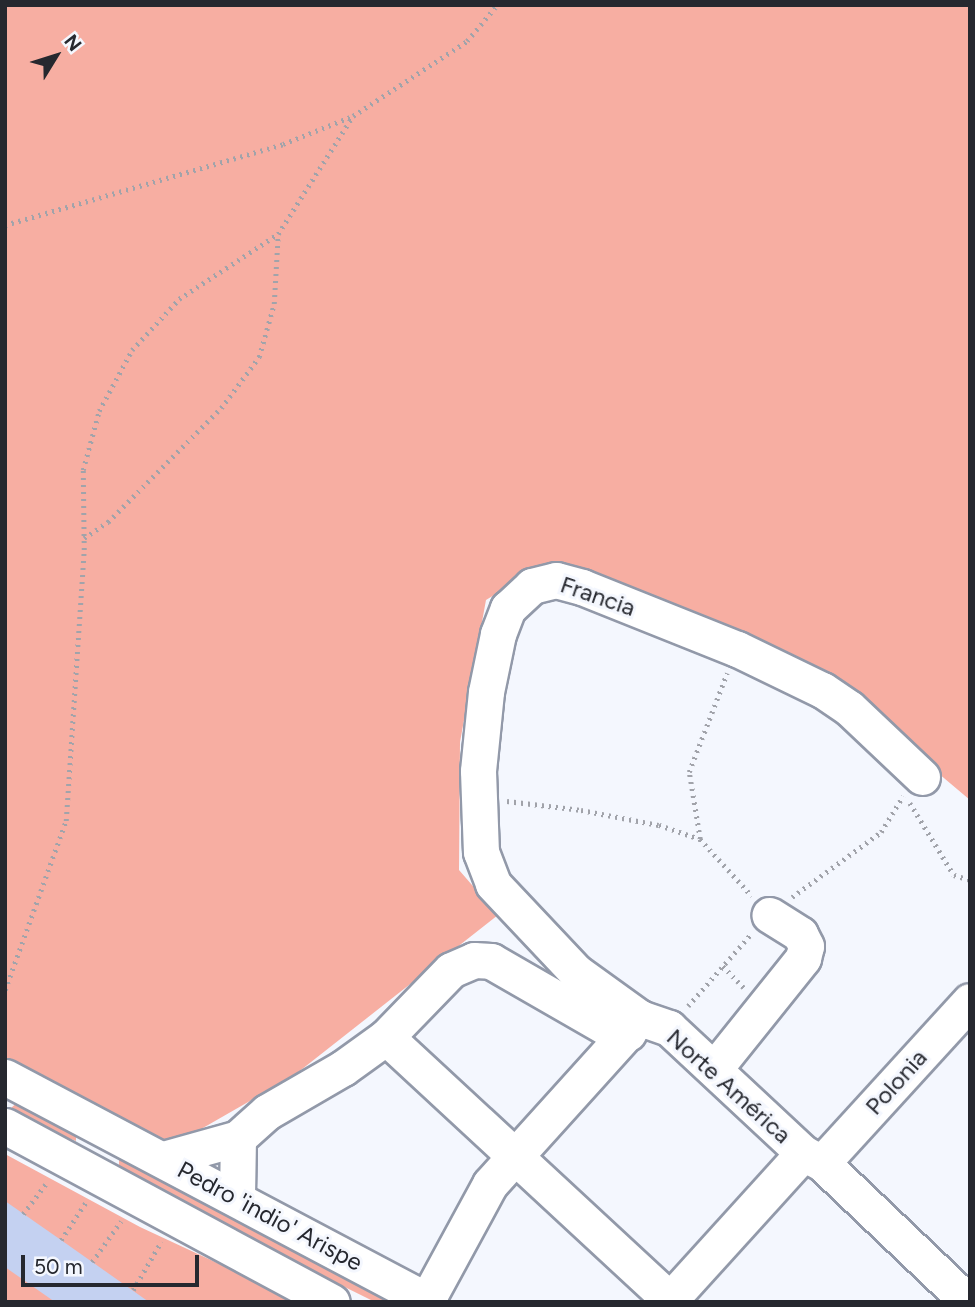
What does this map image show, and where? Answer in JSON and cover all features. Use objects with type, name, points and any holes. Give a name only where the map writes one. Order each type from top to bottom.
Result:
[{"type":"street","name":"Francia","points":[[488,876],[481,852],[478,798],[485,692],[498,634],[508,608],[531,586],[565,582],[737,649],[849,708],[913,786]]},
{"type":"street","name":"Norte América","points":[[488,876],[507,902],[576,972],[646,1026],[715,1068],[968,1302]]},
{"type":"street","points":[[715,1068],[803,958],[806,946],[800,934],[769,915]]},
{"type":"street","points":[[163,1159],[238,1138],[267,1112],[344,1068],[386,1037],[451,970],[474,960],[491,961],[606,1027],[646,1026]]},
{"type":"street","name":"Polonia","points":[[669,1301],[970,1001]]},
{"type":"street","points":[[429,1301],[490,1184],[513,1156],[646,1026]]},
{"type":"street","points":[[386,1037],[669,1301]]},
{"type":"street","name":"Pedro 'indio' Arispe","points":[[10,1090],[110,1129],[429,1301]]},
{"type":"street","name":"Pedro 'indio' Arispe","points":[[5,1126],[332,1302]]},
{"type":"street","points":[[86,1169],[110,1129]]},
{"type":"street","points":[[237,1198],[238,1138]]},
{"type":"path","points":[[5,225],[283,144],[353,116],[467,41],[497,5]]},
{"type":"path","points":[[5,990],[66,821],[84,538],[83,470],[99,411],[132,350],[179,299],[278,234],[353,116]]},
{"type":"path","points":[[84,538],[108,522],[221,408],[259,357],[274,304],[278,234]]},
{"type":"path","points":[[700,839],[690,772],[737,649]]},
{"type":"path","points":[[913,786],[954,875],[970,880]]},
{"type":"path","points":[[646,1026],[769,915],[881,832],[913,786]]},
{"type":"path","points":[[478,798],[581,810],[659,825],[700,839],[769,915]]},
{"type":"path","points":[[23,1214],[86,1169]]},
{"type":"path","points":[[61,1240],[86,1169]]},
{"type":"path","points":[[92,1262],[137,1198]]},
{"type":"path","points":[[133,1290],[175,1217]]},
{"type":"shaded area","points":[[5,5],[970,5],[970,800],[830,682],[584,569],[535,570],[486,600],[460,742],[459,870],[498,915],[292,1077],[161,1152],[5,1070]]},
{"type":"shaded area","points":[[21,1099],[76,1132],[76,1141],[15,1117],[10,1109]]},
{"type":"shaded area","points":[[5,1154],[140,1227],[301,1302],[5,1302]]},
{"type":"shaded area","points":[[119,1154],[414,1302],[375,1302],[278,1254],[119,1166]]},
{"type":"building","points":[[5,1201],[149,1302],[55,1302],[5,1267]]}]
